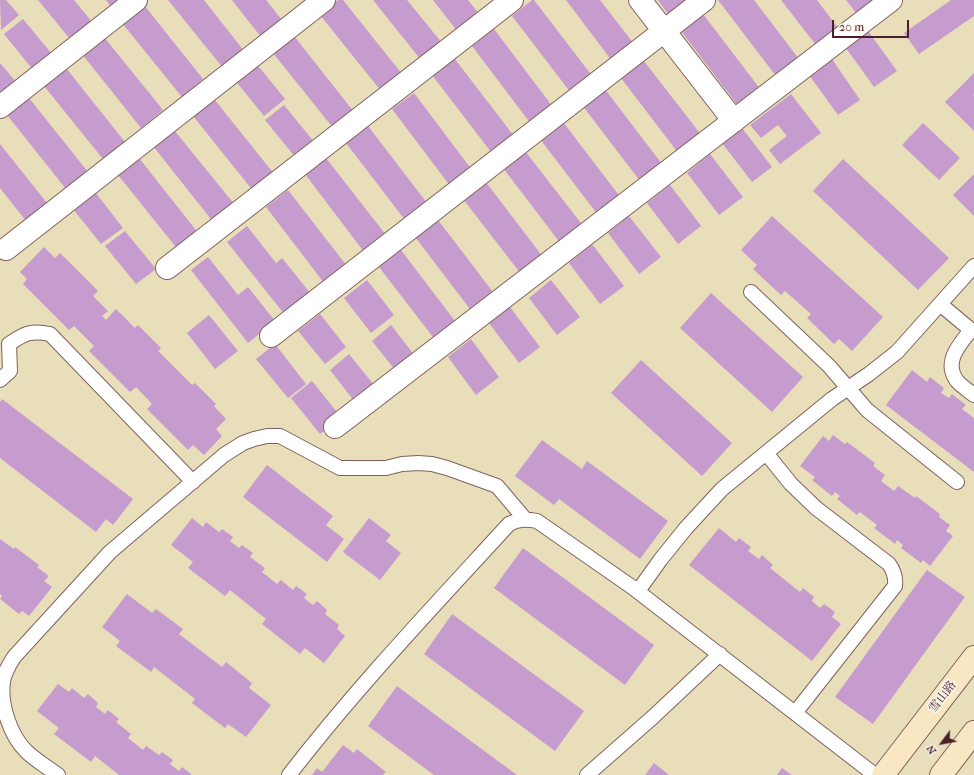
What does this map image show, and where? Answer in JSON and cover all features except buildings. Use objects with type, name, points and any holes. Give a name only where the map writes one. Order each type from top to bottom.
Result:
[{"type":"main road","name":"雪山路","points":[[883,775],[974,657]]},
{"type":"main road","points":[[941,775],[974,732]]},
{"type":"street","points":[[0,107],[136,0]]},
{"type":"street","points":[[6,249],[324,0]]},
{"type":"street","points":[[167,268],[512,0]]},
{"type":"street","points":[[640,0],[734,121]]},
{"type":"street","points":[[271,336],[704,0]]},
{"type":"street","points":[[334,427],[890,0]]},
{"type":"lane","points":[[638,591],[686,528],[722,489],[832,399],[897,352],[974,266]]},
{"type":"lane","points":[[751,292],[829,366],[867,410],[957,482]]},
{"type":"lane","points":[[940,304],[971,330],[956,349],[952,356],[952,363],[953,373],[957,381],[974,395]]},
{"type":"lane","points":[[0,380],[10,370],[9,344],[30,332],[50,334],[193,482]]},
{"type":"lane","points":[[58,775],[26,751],[17,740],[3,713],[2,689],[7,668],[14,657],[110,552],[224,455],[243,443],[254,438],[280,436],[340,468],[386,468],[402,464],[418,463],[432,464],[447,468],[496,486],[525,519]]},
{"type":"lane","points":[[766,453],[791,484],[811,503],[889,564],[896,577],[895,586],[795,713]]},
{"type":"lane","points":[[289,775],[338,714],[509,524],[517,520],[525,519],[537,521],[638,591],[875,775]]},
{"type":"lane","points":[[587,775],[653,717],[720,654]]}]
